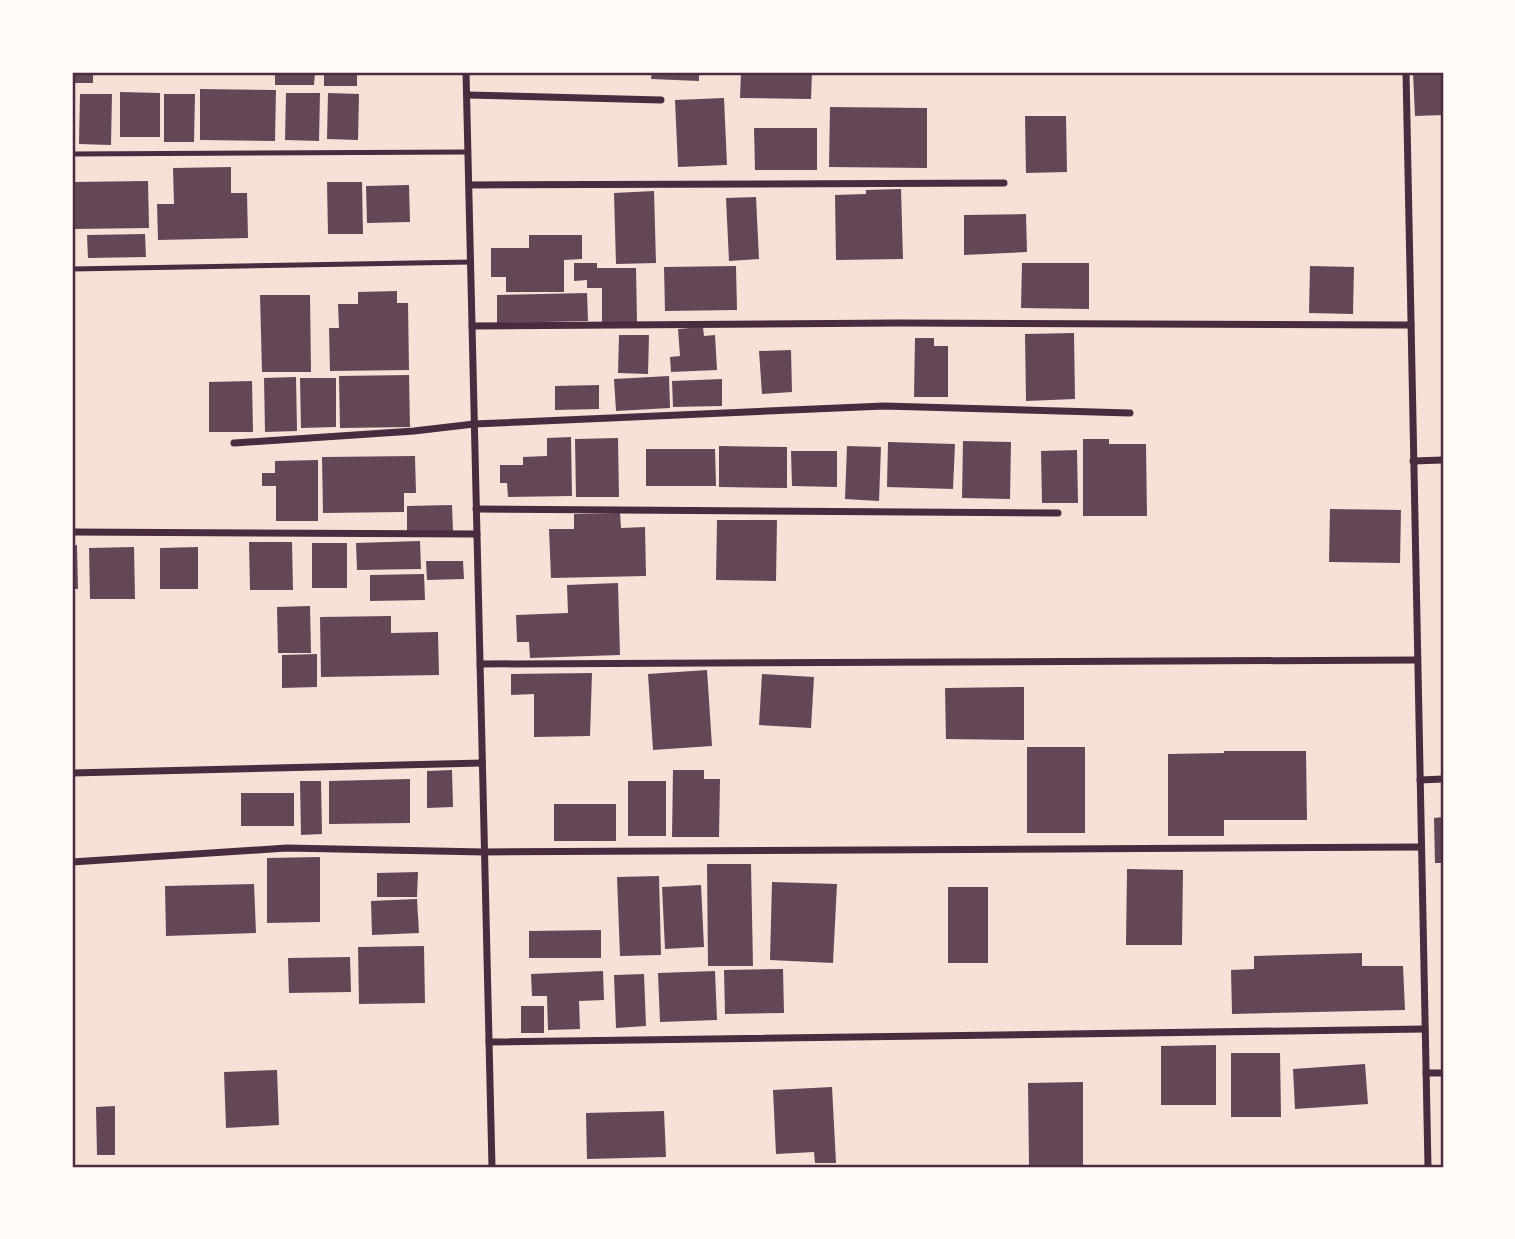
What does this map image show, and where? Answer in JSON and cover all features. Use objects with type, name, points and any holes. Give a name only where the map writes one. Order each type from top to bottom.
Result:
[{"type":"street","points":[[466,72],[492,1167]]},
{"type":"street","points":[[1406,72],[1428,1167]]},
{"type":"street","points":[[467,95],[662,100]]},
{"type":"street","points":[[469,186],[1004,183]]},
{"type":"street","points":[[472,326],[884,323],[1411,325]]},
{"type":"street","points":[[234,443],[414,431],[474,424],[884,406],[1130,413]]},
{"type":"street","points":[[1413,461],[1443,460]]},
{"type":"street","points":[[476,509],[1058,513]]},
{"type":"street","points":[[72,532],[477,534]]},
{"type":"street","points":[[480,664],[1418,660]]},
{"type":"street","points":[[72,773],[482,764]]},
{"type":"street","points":[[1420,780],[1443,779]]},
{"type":"street","points":[[72,862],[286,848],[484,852],[1421,847]]},
{"type":"street","points":[[489,1042],[1425,1029]]},
{"type":"street","points":[[1426,1073],[1443,1073]]},
{"type":"lane","points":[[72,154],[468,152]]},
{"type":"lane","points":[[72,269],[471,262]]},
{"type":"building","points":[[72,72],[93,72],[93,83],[72,83]]},
{"type":"building","points":[[275,72],[315,72],[314,85],[275,85]]},
{"type":"building","points":[[324,72],[357,72],[357,86],[324,86]]},
{"type":"building","points":[[652,72],[699,72],[699,81],[651,79]]},
{"type":"building","points":[[741,72],[812,72],[811,99],[740,98]]},
{"type":"building","points":[[1413,72],[1443,72],[1443,115],[1415,116]]},
{"type":"building","points":[[200,89],[276,90],[275,141],[200,140]]},
{"type":"building","points":[[120,92],[160,93],[160,137],[120,137]]},
{"type":"building","points":[[286,93],[320,93],[319,141],[285,140]]},
{"type":"building","points":[[328,93],[359,94],[358,140],[327,139]]},
{"type":"building","points":[[80,94],[112,94],[111,145],[79,144]]},
{"type":"building","points":[[164,94],[195,94],[194,142],[164,142]]},
{"type":"building","points":[[724,98],[727,165],[678,167],[675,100]]},
{"type":"building","points":[[830,107],[927,108],[927,168],[829,167]]},
{"type":"building","points":[[1025,116],[1066,116],[1067,172],[1026,173]]},
{"type":"building","points":[[754,128],[817,128],[817,170],[755,170]]},
{"type":"building","points":[[231,167],[231,193],[247,193],[248,238],[158,240],[157,204],[174,204],[173,168]]},
{"type":"building","points":[[148,181],[149,228],[74,229],[73,182]]},
{"type":"building","points":[[327,182],[362,182],[363,234],[328,234]]},
{"type":"building","points":[[409,185],[410,222],[367,223],[366,186]]},
{"type":"building","points":[[901,189],[903,259],[836,260],[835,195],[866,194],[866,190]]},
{"type":"building","points":[[654,191],[656,263],[616,264],[614,193]]},
{"type":"building","points":[[756,197],[759,259],[729,261],[726,198]]},
{"type":"building","points":[[1026,214],[1027,252],[964,255],[964,215]]},
{"type":"building","points":[[145,234],[146,257],[88,258],[87,235]]},
{"type":"building","points":[[529,235],[582,235],[582,259],[564,260],[564,292],[506,292],[506,277],[491,277],[491,248],[529,248]]},
{"type":"building","points":[[574,263],[597,263],[597,268],[636,268],[637,322],[602,322],[602,288],[587,288],[587,280],[574,281]]},
{"type":"building","points":[[1022,263],[1089,263],[1089,309],[1021,308]]},
{"type":"building","points":[[736,266],[737,310],[665,311],[664,267]]},
{"type":"building","points":[[1310,266],[1354,267],[1353,314],[1309,313]]},
{"type":"building","points":[[397,291],[397,303],[408,303],[409,370],[330,371],[329,328],[339,328],[338,304],[358,304],[358,292]]},
{"type":"building","points":[[587,293],[588,321],[497,323],[497,295]]},
{"type":"building","points":[[260,295],[310,295],[311,372],[262,372]]},
{"type":"building","points":[[703,327],[704,336],[715,335],[717,370],[671,372],[670,357],[680,356],[678,329]]},
{"type":"building","points":[[1074,333],[1075,399],[1026,401],[1025,334]]},
{"type":"building","points":[[619,335],[649,335],[648,374],[618,373]]},
{"type":"building","points":[[915,338],[934,338],[934,346],[948,346],[948,397],[914,397]]},
{"type":"building","points":[[791,350],[792,392],[762,394],[759,351]]},
{"type":"building","points":[[409,375],[410,427],[340,428],[339,376]]},
{"type":"building","points":[[669,376],[670,408],[616,411],[614,379]]},
{"type":"building","points":[[296,377],[297,431],[265,432],[264,378]]},
{"type":"building","points":[[300,378],[336,378],[336,427],[301,428]]},
{"type":"building","points":[[722,379],[722,406],[673,407],[672,381]]},
{"type":"building","points":[[252,381],[253,432],[209,432],[209,382]]},
{"type":"building","points":[[599,385],[599,409],[555,410],[555,386]]},
{"type":"building","points":[[571,437],[572,496],[508,497],[507,483],[500,483],[500,465],[523,465],[523,457],[547,456],[547,438]]},
{"type":"building","points":[[618,438],[619,497],[576,497],[575,439]]},
{"type":"building","points":[[1083,439],[1109,439],[1109,444],[1146,444],[1147,516],[1083,516]]},
{"type":"building","points":[[963,441],[1011,442],[1010,499],[962,498]]},
{"type":"building","points":[[888,442],[955,444],[953,489],[887,487]]},
{"type":"building","points":[[719,446],[787,447],[787,488],[719,487]]},
{"type":"building","points":[[847,446],[881,447],[879,501],[845,499]]},
{"type":"building","points":[[646,449],[715,449],[716,486],[646,486]]},
{"type":"building","points":[[1077,450],[1078,503],[1042,503],[1041,451]]},
{"type":"building","points":[[791,451],[837,451],[837,487],[792,486]]},
{"type":"building","points":[[415,456],[416,493],[404,493],[404,512],[323,513],[322,457]]},
{"type":"building","points":[[318,460],[318,521],[276,521],[276,486],[262,486],[262,473],[275,473],[275,461]]},
{"type":"building","points":[[452,505],[453,531],[407,531],[407,506]]},
{"type":"building","points":[[1330,509],[1401,510],[1400,563],[1329,562]]},
{"type":"building","points":[[620,513],[621,528],[645,527],[646,576],[551,578],[549,529],[574,529],[574,514]]},
{"type":"building","points":[[717,520],[777,520],[776,581],[716,580]]},
{"type":"building","points":[[420,541],[421,569],[357,570],[356,543]]},
{"type":"building","points":[[249,542],[292,542],[293,590],[250,590]]},
{"type":"building","points":[[312,543],[347,543],[347,588],[312,588]]},
{"type":"building","points":[[77,545],[78,589],[72,589],[72,546]]},
{"type":"building","points":[[134,547],[135,599],[90,599],[89,548]]},
{"type":"building","points":[[198,547],[198,589],[160,589],[160,548]]},
{"type":"building","points":[[426,561],[463,561],[464,579],[427,580]]},
{"type":"building","points":[[424,574],[425,600],[370,601],[370,575]]},
{"type":"building","points":[[618,583],[620,655],[530,658],[529,642],[517,642],[516,615],[568,613],[567,585]]},
{"type":"building","points":[[310,606],[311,653],[278,653],[277,607]]},
{"type":"building","points":[[391,616],[391,633],[438,632],[439,675],[321,677],[320,617]]},
{"type":"building","points":[[317,654],[317,687],[282,688],[282,655]]},
{"type":"building","points":[[707,670],[712,746],[653,750],[648,674]]},
{"type":"building","points":[[592,673],[590,736],[534,737],[534,694],[511,695],[511,674]]},
{"type":"building","points":[[762,674],[814,677],[811,728],[759,725]]},
{"type":"building","points":[[1024,687],[1024,740],[946,739],[945,688]]},
{"type":"building","points":[[1027,747],[1085,747],[1085,833],[1027,833]]},
{"type":"building","points":[[1306,751],[1307,820],[1224,820],[1224,836],[1168,836],[1168,754]]},
{"type":"building","points":[[452,770],[453,807],[427,808],[427,771]]},
{"type":"building","points":[[673,770],[704,770],[704,779],[720,779],[719,837],[672,837]]},
{"type":"building","points":[[410,779],[410,823],[329,824],[329,781]]},
{"type":"building","points":[[300,781],[321,781],[322,834],[301,835]]},
{"type":"building","points":[[628,781],[666,781],[666,836],[628,836]]},
{"type":"building","points":[[241,793],[294,793],[294,826],[241,826]]},
{"type":"building","points":[[554,804],[616,804],[616,841],[554,841]]},
{"type":"building","points":[[1443,817],[1443,863],[1435,863],[1434,818]]},
{"type":"building","points":[[320,857],[320,922],[267,923],[267,858]]},
{"type":"building","points":[[707,864],[751,864],[753,966],[708,966]]},
{"type":"building","points":[[1127,869],[1183,870],[1182,945],[1126,945]]},
{"type":"building","points":[[418,872],[417,897],[377,897],[377,873]]},
{"type":"building","points":[[659,876],[661,955],[620,956],[617,877]]},
{"type":"building","points":[[772,882],[837,884],[833,963],[770,960]]},
{"type":"building","points":[[254,884],[256,933],[166,936],[165,886]]},
{"type":"building","points":[[701,885],[704,947],[665,949],[662,887]]},
{"type":"building","points":[[948,887],[988,887],[988,963],[948,963]]},
{"type":"building","points":[[417,899],[419,933],[372,935],[371,901]]},
{"type":"building","points":[[601,930],[601,958],[529,958],[529,931]]},
{"type":"building","points":[[424,946],[425,1003],[359,1004],[358,947]]},
{"type":"building","points":[[1362,953],[1362,966],[1403,966],[1405,1010],[1232,1014],[1231,970],[1254,969],[1254,956]]},
{"type":"building","points":[[350,957],[351,992],[289,993],[288,958]]},
{"type":"building","points":[[783,969],[784,1013],[725,1014],[724,970]]},
{"type":"building","points":[[603,971],[604,1000],[579,1001],[580,1029],[548,1030],[547,996],[532,996],[531,974]]},
{"type":"building","points":[[715,971],[717,1020],[660,1022],[658,973]]},
{"type":"building","points":[[644,974],[646,1026],[616,1028],[614,975]]},
{"type":"building","points":[[521,1006],[544,1006],[544,1033],[521,1033]]},
{"type":"building","points":[[1216,1045],[1216,1105],[1161,1105],[1161,1046]]},
{"type":"building","points":[[1231,1053],[1280,1053],[1281,1117],[1231,1117]]},
{"type":"building","points":[[1365,1064],[1368,1104],[1295,1109],[1293,1069]]},
{"type":"building","points":[[277,1070],[279,1125],[226,1128],[224,1072]]},
{"type":"building","points":[[1083,1082],[1083,1165],[1029,1165],[1028,1083]]},
{"type":"building","points":[[832,1087],[836,1163],[815,1163],[814,1152],[776,1154],[773,1090]]},
{"type":"building","points":[[115,1106],[115,1155],[97,1155],[96,1107]]},
{"type":"building","points":[[664,1111],[666,1157],[587,1159],[586,1113]]}]
